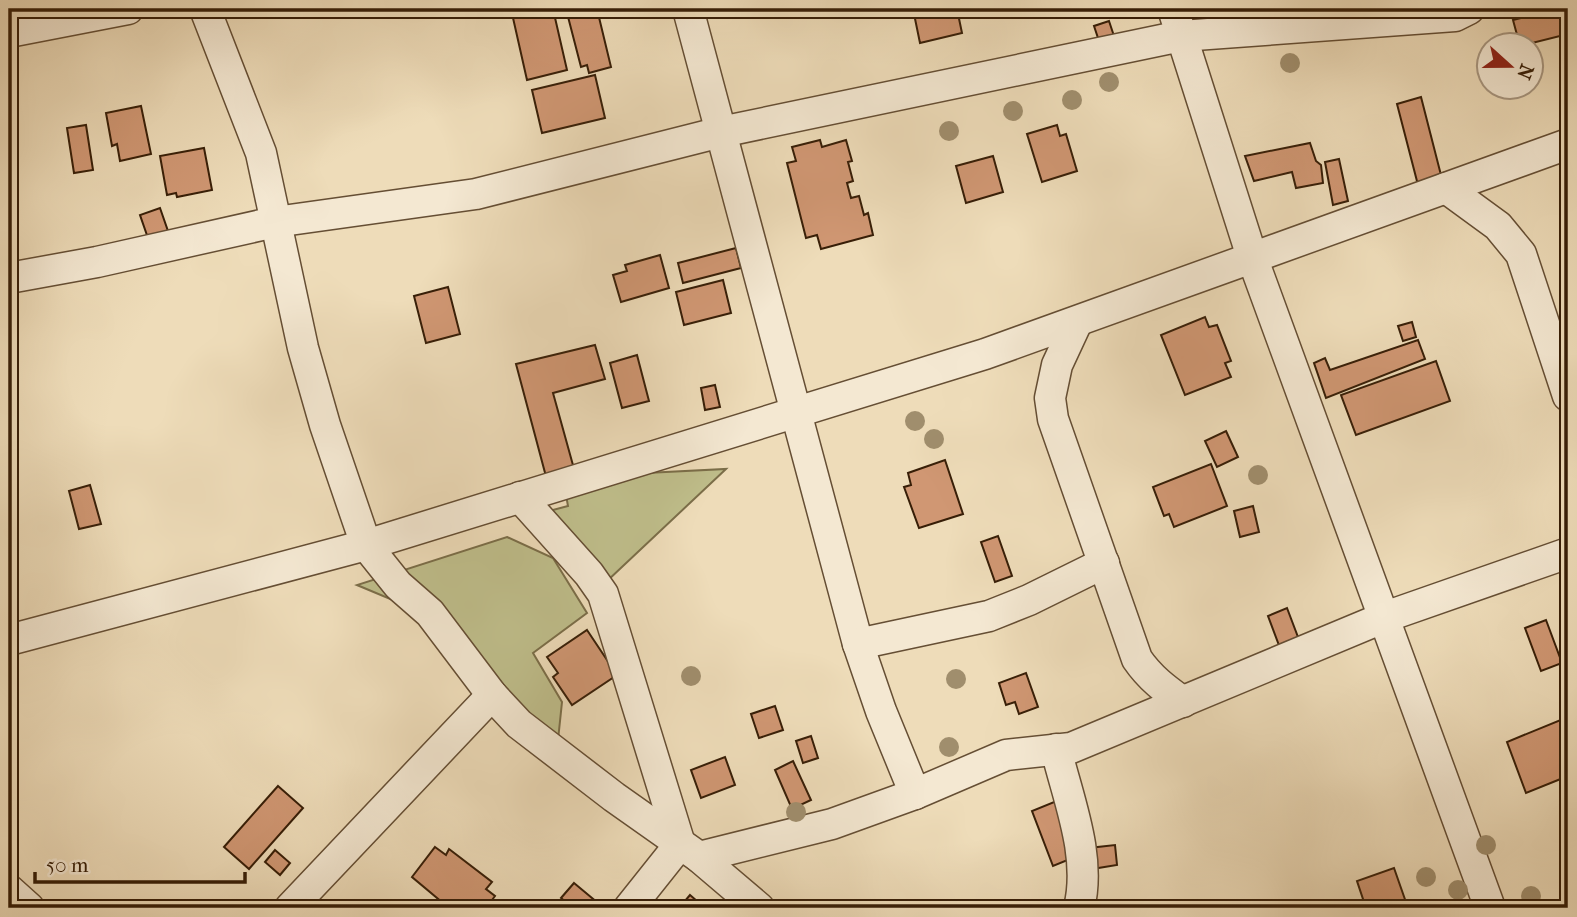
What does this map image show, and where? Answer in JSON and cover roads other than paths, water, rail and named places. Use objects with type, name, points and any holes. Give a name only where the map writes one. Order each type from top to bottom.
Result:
[{"type":"street","points":[[9,32],[128,9]]},
{"type":"street","points":[[205,9],[261,153],[303,348],[325,425],[366,545],[398,585],[430,613],[492,695],[519,724],[690,850],[759,908]]},
{"type":"street","points":[[688,9],[858,644],[881,711],[915,794]]},
{"type":"street","points":[[9,278],[97,262],[275,222],[476,194],[1177,22],[1455,16],[1469,9]]},
{"type":"street","points":[[1177,22],[1252,257],[1490,908]]},
{"type":"street","points":[[9,640],[366,545],[972,358],[1568,144]]},
{"type":"street","points":[[1446,188],[1498,226],[1521,254],[1568,396]]},
{"type":"street","points":[[1077,322],[1057,366],[1050,398],[1053,419],[1137,659],[1147,674],[1183,702]]},
{"type":"street","points":[[520,497],[589,574],[603,594],[690,850]]},
{"type":"street","points":[[629,908],[690,850],[832,824],[915,794],[1006,755],[1071,747],[1091,741],[1385,617],[1568,554]]},
{"type":"street","points":[[858,644],[989,616],[1029,600],[1104,563]]},
{"type":"street","points":[[290,908],[492,695]]},
{"type":"street","points":[[1055,749],[1081,848],[1083,873],[1079,908]]},
{"type":"street","points":[[9,890],[29,908]]}]
